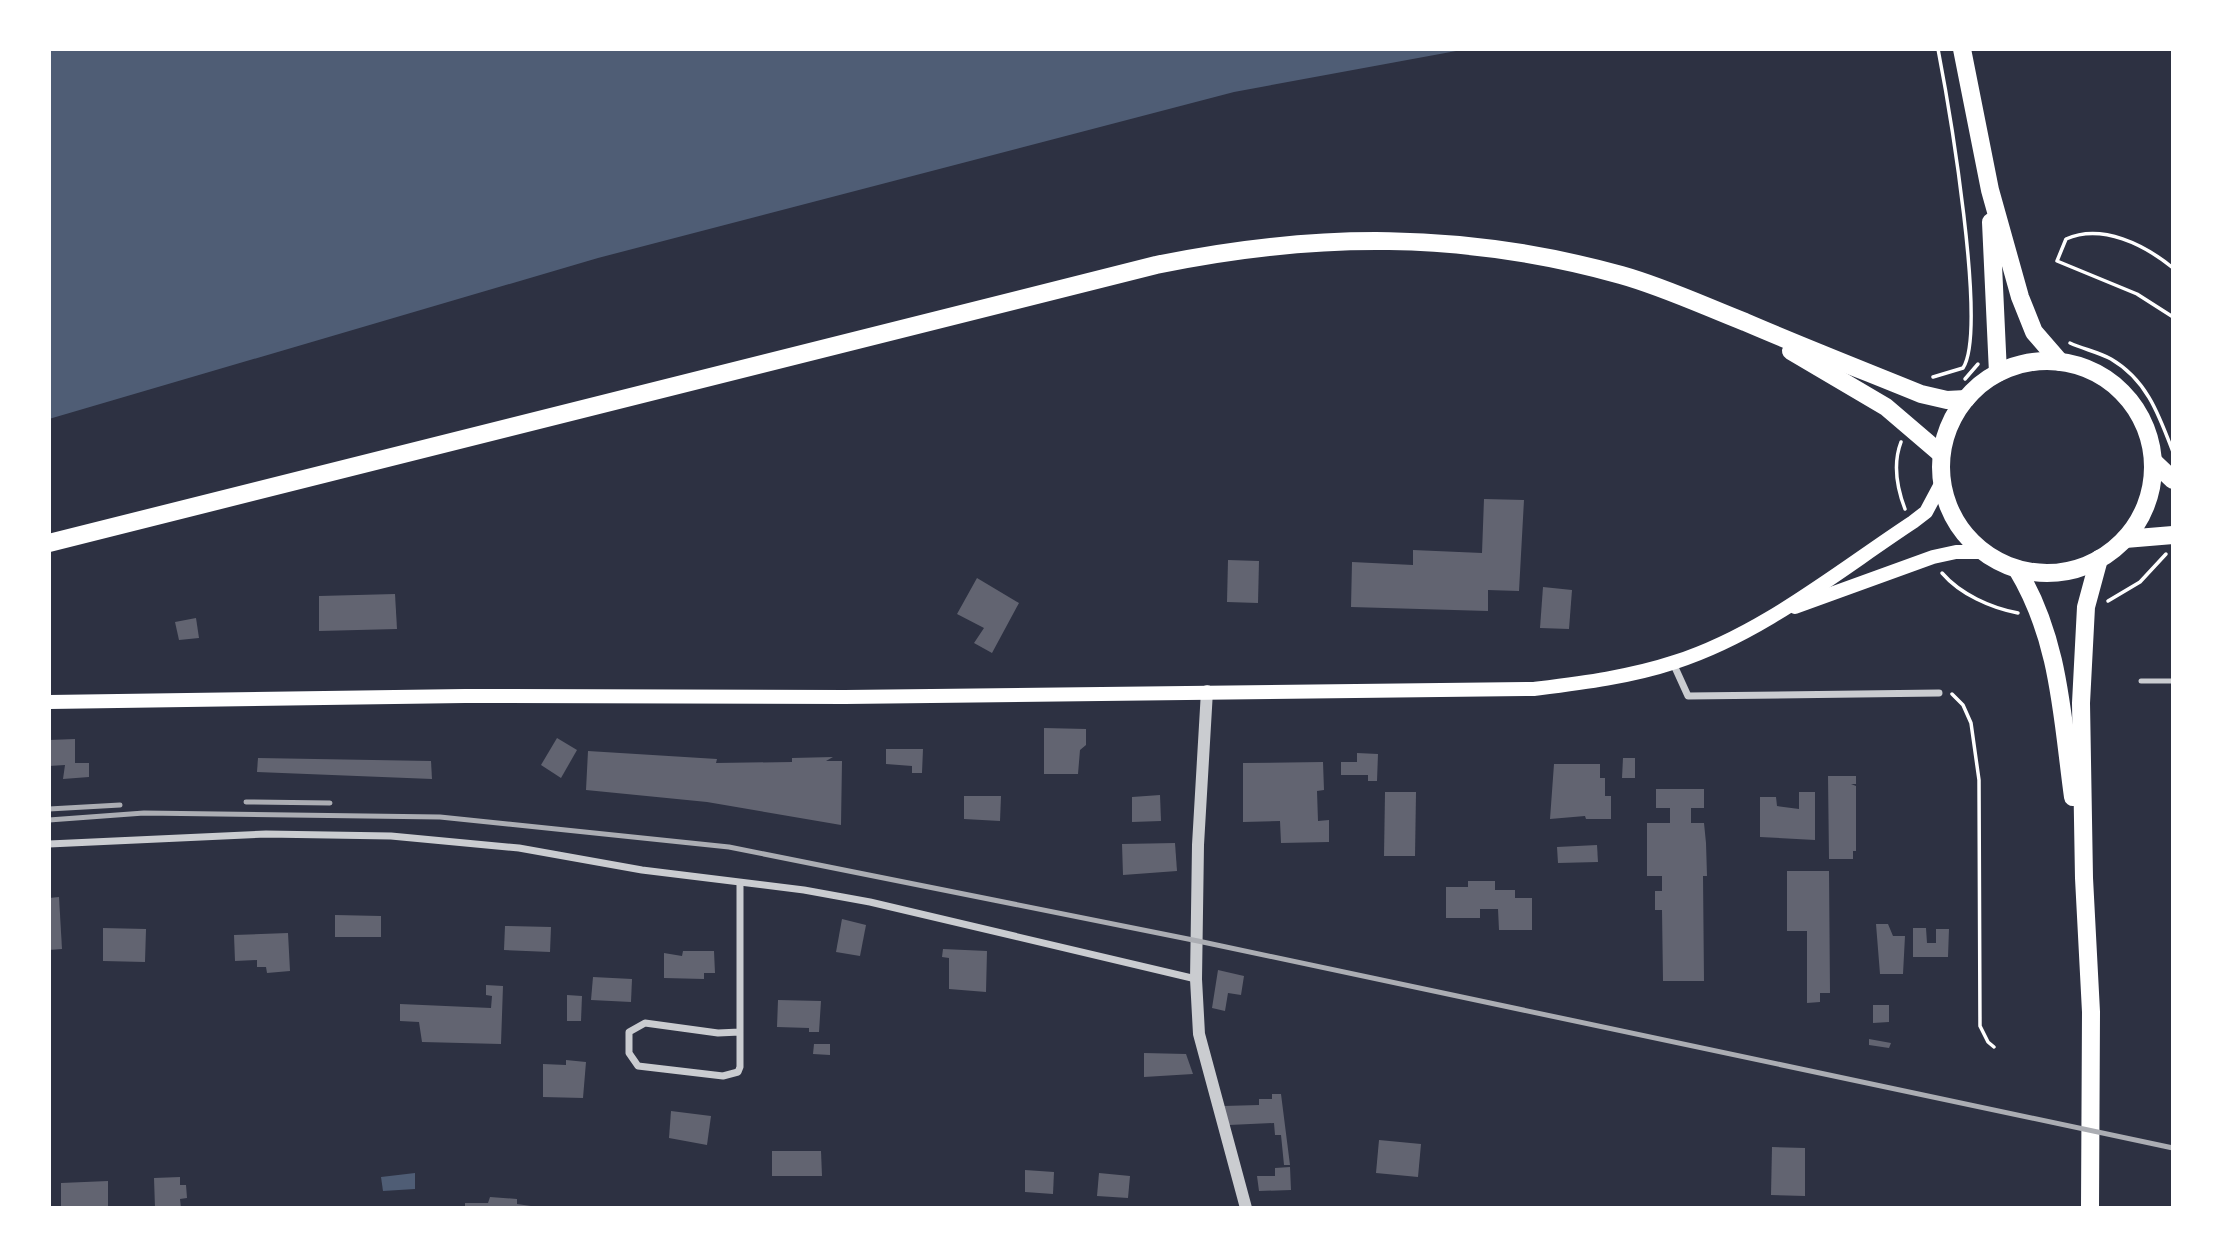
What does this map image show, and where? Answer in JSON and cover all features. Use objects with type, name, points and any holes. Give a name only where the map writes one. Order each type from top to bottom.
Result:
[{"type":"main road","points":[[1962,49],[1990,190],[2029,322],[2040,341],[2060,362]]},
{"type":"main road","points":[[1990,190],[1998,373]]},
{"type":"main road","points":[[49,542],[638,392],[1156,265],[1245,248],[1386,239],[1498,249],[1623,276],[1947,400],[1961,391],[1998,373],[2028,363],[2060,362],[2092,371],[2112,384],[2130,401],[2146,429],[2153,461],[2144,510],[2124,539],[2099,559],[2059,572],[2017,569],[1983,552],[1955,521],[1942,482],[1941,454],[1961,391]]},
{"type":"main road","points":[[1743,322],[1909,424],[1941,454]]},
{"type":"main road","points":[[2153,461],[2173,480]]},
{"type":"main road","points":[[49,702],[465,696],[845,697],[1534,689],[1602,680],[1673,663],[1712,647],[1771,616],[1913,522],[1926,512],[1942,482]]},
{"type":"main road","points":[[2124,539],[2171,543]]},
{"type":"main road","points":[[1771,616],[1933,557],[1956,552],[1983,552]]},
{"type":"main road","points":[[2090,1208],[2091,1012],[2084,878],[2081,703],[2086,607],[2099,559]]},
{"type":"main road","points":[[2017,569],[2040,611],[2057,680],[2084,878]]},
{"type":"street","points":[[1673,663],[1688,695],[1939,692]]},
{"type":"street","points":[[1207,691],[1198,845],[1196,979],[1199,1034],[1246,1208]]},
{"type":"street","points":[[49,844],[265,834],[391,836],[519,848],[870,902],[1196,979]]},
{"type":"street","points":[[740,883],[740,1032],[740,1067],[732,1075],[638,1066],[629,1053],[629,1032],[645,1023],[718,1033],[740,1032]]},
{"type":"lane","points":[[2141,681],[2173,681]]},
{"type":"path","points":[[1923,389],[1927,379],[1964,368],[1970,355],[1968,266],[1957,165],[1938,49]]},
{"type":"path","points":[[2173,268],[2156,254],[2106,233],[2078,233],[2066,239],[2057,261],[2137,294],[2173,317]]},
{"type":"path","points":[[2064,340],[2112,359],[2141,385],[2155,404],[2173,452]]},
{"type":"path","points":[[1961,391],[1980,361]]},
{"type":"path","points":[[1909,424],[1899,446],[1897,468],[1899,493],[1913,522]]},
{"type":"path","points":[[2086,607],[2102,604],[2122,595],[2148,575],[2171,543]]},
{"type":"path","points":[[1933,557],[1950,582],[1976,597],[2016,613],[2040,611]]},
{"type":"path","points":[[1939,692],[1954,694],[1971,723],[1979,780],[1980,1026],[1988,1042],[1994,1047]]},
{"type":"water","points":[[49,49],[1467,49],[1234,92],[598,258],[49,419]]},
{"type":"water","points":[[415,1173],[415,1189],[383,1191],[381,1177]]},
{"type":"building","points":[[1484,499],[1524,500],[1519,591],[1488,590],[1488,611],[1351,607],[1352,562],[1413,565],[1413,550],[1482,553]]},
{"type":"building","points":[[1228,560],[1259,561],[1258,603],[1227,602]]},
{"type":"building","points":[[977,578],[1019,603],[992,653],[974,643],[984,628],[957,614]]},
{"type":"building","points":[[1543,587],[1572,590],[1569,629],[1540,628]]},
{"type":"building","points":[[395,594],[397,629],[319,631],[319,596]]},
{"type":"building","points":[[196,618],[199,638],[179,640],[175,622]]},
{"type":"building","points":[[1044,728],[1086,729],[1086,745],[1080,750],[1078,774],[1044,774]]},
{"type":"building","points":[[557,738],[577,750],[561,778],[541,765]]},
{"type":"building","points":[[75,739],[75,763],[89,763],[89,777],[63,779],[65,765],[49,766],[49,740]]},
{"type":"building","points":[[886,749],[923,749],[922,773],[912,773],[912,766],[886,764]]},
{"type":"building","points":[[588,751],[717,759],[716,763],[792,762],[792,758],[833,757],[826,761],[842,761],[841,825],[707,802],[586,790]]},
{"type":"building","points":[[1357,753],[1378,754],[1377,781],[1368,781],[1368,775],[1341,775],[1341,762],[1357,762]]},
{"type":"building","points":[[258,758],[431,761],[432,779],[257,772]]},
{"type":"building","points":[[1623,758],[1635,758],[1635,778],[1622,778]]},
{"type":"building","points":[[1323,762],[1324,790],[1317,791],[1318,821],[1329,820],[1329,842],[1281,843],[1280,821],[1243,822],[1243,763]]},
{"type":"building","points":[[1554,764],[1600,764],[1600,778],[1605,778],[1605,796],[1611,796],[1611,819],[1586,819],[1585,816],[1550,819]]},
{"type":"building","points":[[1828,776],[1856,776],[1856,784],[1851,784],[1856,786],[1856,851],[1853,851],[1853,859],[1829,859]]},
{"type":"building","points":[[1656,789],[1704,789],[1704,808],[1691,808],[1691,823],[1704,823],[1706,843],[1707,876],[1703,876],[1704,981],[1663,981],[1662,910],[1655,910],[1655,891],[1662,891],[1662,876],[1647,876],[1647,823],[1670,823],[1670,808],[1656,808]]},
{"type":"building","points":[[1385,792],[1416,792],[1415,856],[1384,856]]},
{"type":"building","points":[[1799,792],[1815,792],[1815,840],[1760,837],[1760,797],[1776,797],[1777,806],[1799,809]]},
{"type":"building","points":[[1160,795],[1161,821],[1132,822],[1132,797]]},
{"type":"building","points":[[964,796],[1001,796],[1000,821],[964,819]]},
{"type":"building","points":[[1175,843],[1177,871],[1123,875],[1122,844]]},
{"type":"building","points":[[1597,845],[1598,862],[1558,863],[1557,847]]},
{"type":"building","points":[[1787,871],[1829,871],[1830,993],[1820,993],[1820,1002],[1807,1003],[1807,931],[1787,931]]},
{"type":"building","points":[[1468,881],[1495,881],[1495,890],[1515,890],[1515,898],[1532,898],[1532,930],[1499,930],[1498,909],[1480,909],[1480,918],[1446,918],[1446,887],[1468,887]]},
{"type":"building","points":[[59,897],[62,949],[49,950],[49,898]]},
{"type":"building","points":[[335,915],[381,916],[381,937],[335,937]]},
{"type":"building","points":[[842,919],[866,925],[860,956],[836,952]]},
{"type":"building","points":[[1876,924],[1888,924],[1893,936],[1905,936],[1903,974],[1880,974]]},
{"type":"building","points":[[505,926],[551,927],[550,952],[504,950]]},
{"type":"building","points":[[103,928],[146,929],[145,962],[103,961]]},
{"type":"building","points":[[1913,928],[1926,928],[1927,943],[1936,943],[1936,929],[1949,929],[1948,957],[1913,957]]},
{"type":"building","points":[[288,933],[290,971],[267,973],[266,967],[257,967],[257,960],[235,961],[234,935]]},
{"type":"building","points":[[943,949],[987,951],[986,992],[949,989],[949,958],[942,957]]},
{"type":"building","points":[[683,951],[714,951],[715,973],[704,973],[704,979],[664,978],[664,953],[682,956]]},
{"type":"building","points":[[1218,970],[1244,976],[1241,995],[1228,993],[1225,1011],[1212,1008]]},
{"type":"building","points":[[593,977],[632,979],[631,1002],[591,1000]]},
{"type":"building","points":[[486,985],[503,986],[501,1044],[422,1042],[419,1022],[400,1021],[400,1004],[491,1008],[492,996],[486,995]]},
{"type":"building","points":[[567,995],[582,996],[581,1021],[567,1021]]},
{"type":"building","points":[[778,1000],[821,1001],[819,1032],[809,1032],[809,1028],[777,1027]]},
{"type":"building","points":[[1873,1005],[1889,1005],[1889,1022],[1873,1023]]},
{"type":"building","points":[[1869,1039],[1891,1043],[1889,1048],[1869,1045]]},
{"type":"building","points":[[814,1044],[830,1044],[830,1055],[813,1054]]},
{"type":"building","points":[[1144,1053],[1186,1054],[1193,1074],[1144,1077]]},
{"type":"building","points":[[566,1060],[586,1062],[583,1098],[543,1097],[543,1064],[566,1065]]},
{"type":"building","points":[[1272,1094],[1281,1094],[1290,1165],[1284,1165],[1281,1135],[1275,1135],[1274,1123],[1229,1125],[1223,1106],[1259,1105],[1259,1099],[1272,1099]]},
{"type":"building","points":[[671,1111],[711,1116],[707,1145],[669,1138]]},
{"type":"building","points":[[1379,1140],[1421,1144],[1418,1177],[1376,1173]]},
{"type":"building","points":[[1772,1147],[1805,1148],[1805,1196],[1771,1195]]},
{"type":"building","points":[[772,1151],[821,1151],[822,1176],[772,1176]]},
{"type":"building","points":[[1290,1167],[1291,1190],[1259,1191],[1257,1176],[1275,1176],[1275,1168]]},
{"type":"building","points":[[1025,1170],[1054,1172],[1053,1194],[1025,1192]]},
{"type":"building","points":[[1099,1173],[1130,1176],[1128,1198],[1097,1196]]},
{"type":"building","points":[[180,1177],[180,1185],[186,1185],[187,1198],[180,1199],[181,1208],[155,1208],[154,1178]]},
{"type":"building","points":[[108,1181],[108,1208],[61,1208],[61,1183]]},
{"type":"building","points":[[490,1197],[517,1199],[517,1204],[545,1208],[465,1208],[465,1203],[488,1203]]},
{"type":"railway","points":[[246,802],[330,803]]},
{"type":"railway","points":[[49,809],[120,805]]},
{"type":"railway","points":[[49,820],[144,813],[440,817],[729,847],[1198,941],[2173,1148]]}]
